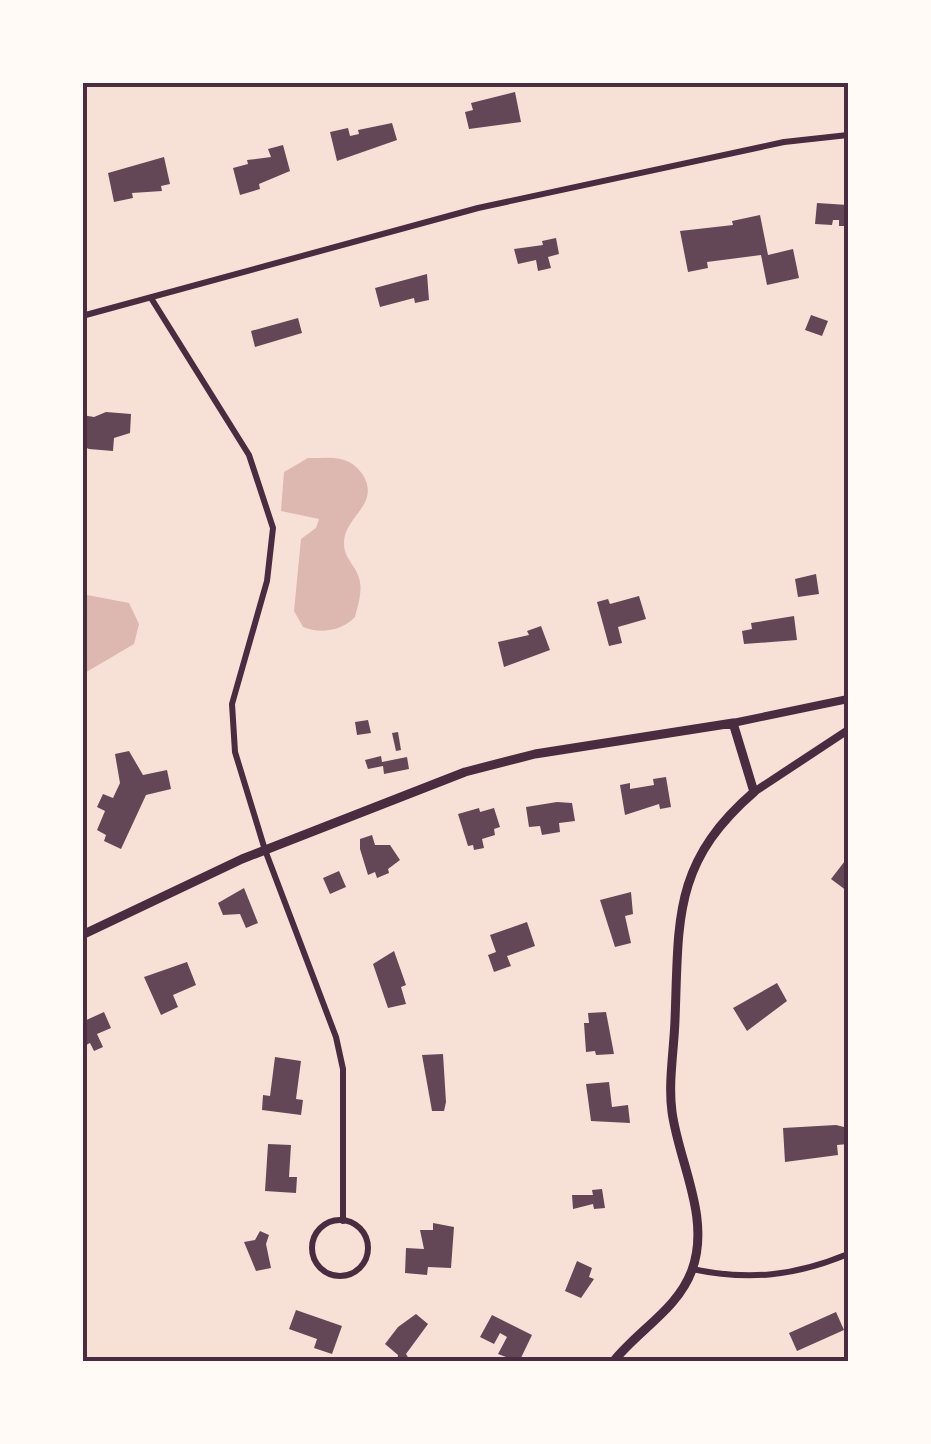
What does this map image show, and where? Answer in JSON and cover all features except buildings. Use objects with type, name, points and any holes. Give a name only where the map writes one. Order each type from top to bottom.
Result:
[{"type":"main road","points":[[82,935],[265,850],[486,765],[732,723],[754,792],[723,819],[696,858],[685,887],[678,932],[671,1110],[696,1213],[698,1239],[692,1269],[678,1296],[612,1362]]},
{"type":"street","points":[[82,316],[478,208],[784,142],[848,135],[848,126]]},
{"type":"street","points":[[151,298],[250,455],[273,528],[267,581],[232,704],[237,766],[340,1058],[343,1221]]},
{"type":"street","points":[[732,723],[848,699]]},
{"type":"street","points":[[754,792],[848,730]]},
{"type":"street","points":[[343,1221],[362,1231],[367,1252],[357,1270],[336,1276],[318,1266],[312,1245],[322,1226],[343,1221]]},
{"type":"street","points":[[692,1269],[728,1276],[785,1275],[848,1254]]},
{"type":"shaded area","points":[[308,458],[346,460],[358,468],[367,485],[365,503],[349,526],[344,544],[360,583],[355,617],[331,630],[303,627],[294,611],[301,539],[316,528],[319,519],[281,511],[284,472]]},
{"type":"shaded area","points":[[82,594],[129,603],[139,624],[134,644],[83,674]]}]
